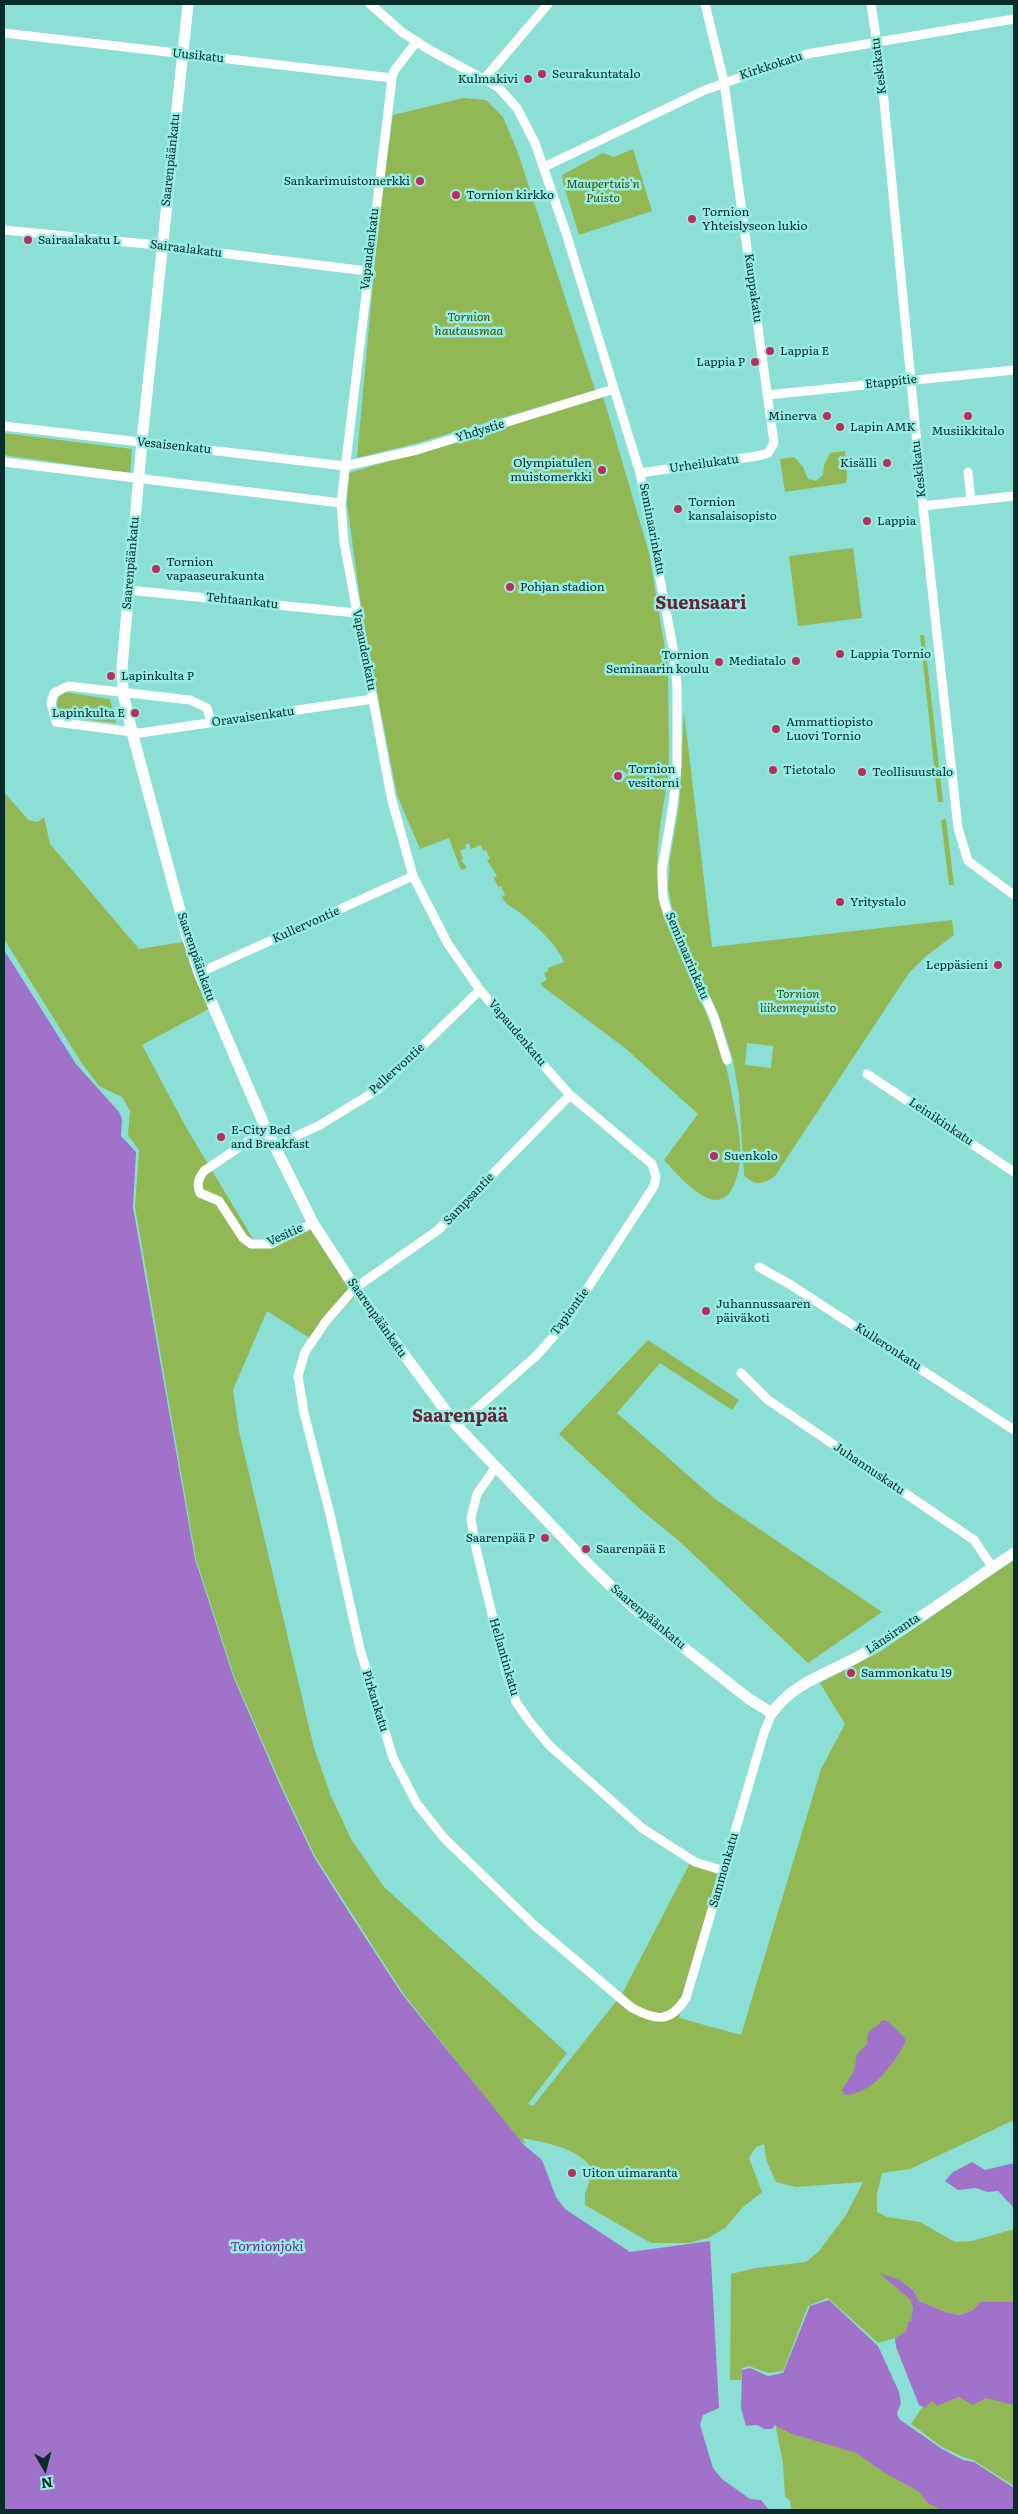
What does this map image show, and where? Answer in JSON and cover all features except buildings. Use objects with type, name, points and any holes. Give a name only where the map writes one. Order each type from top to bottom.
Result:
[{"type":"street","name":"Saarenpäänkatu","points":[[188,4],[142,441],[122,667],[123,693],[132,732],[186,933],[199,973],[266,1129],[313,1223],[355,1288],[457,1426],[495,1468],[636,1610],[749,1699],[772,1713]]},
{"type":"street","name":"Seminaarinkatu","points":[[370,4],[417,41],[437,54],[485,78],[498,87],[517,108],[544,167],[640,474],[665,597],[677,686],[677,766],[673,805],[662,870],[664,897],[668,915],[714,1017],[727,1060]]},
{"type":"street","points":[[485,78],[548,4]]},
{"type":"street","name":"Kauppakatu","points":[[705,4],[724,82],[774,443],[768,453]]},
{"type":"street","name":"Keskikatu","points":[[871,4],[877,42],[910,380],[958,828],[968,861],[977,870],[1014,895]]},
{"type":"street","name":"Kirkkokatu","points":[[544,167],[724,82],[807,54],[1014,19]]},
{"type":"street","name":"Uusikatu","points":[[4,33],[392,78]]},
{"type":"street","name":"Vapaudenkatu","points":[[417,41],[394,70],[392,78],[367,271],[341,504],[344,542],[356,613],[391,796],[413,876],[448,944],[480,990],[570,1095],[652,1164],[656,1177]]},
{"type":"street","name":"Sairaalakatu","points":[[4,230],[162,246],[367,271]]},
{"type":"street","name":"Etappitie","points":[[767,395],[1014,370]]},
{"type":"street","name":"Yhdystie","points":[[345,466],[417,450],[614,389]]},
{"type":"street","name":"Vesaisenkatu","points":[[4,426],[127,442],[142,441],[345,466]]},
{"type":"street","name":"Urheilukatu","points":[[640,474],[768,453]]},
{"type":"street","points":[[4,462],[341,504]]},
{"type":"street","points":[[968,472],[971,501]]},
{"type":"street","points":[[923,506],[1014,496]]},
{"type":"street","name":"Tehtaankatu","points":[[128,590],[356,613]]},
{"type":"street","name":"Oravaisenkatu","points":[[123,693],[63,687],[54,693],[51,703],[52,714],[56,722],[132,732],[373,699]]},
{"type":"street","points":[[123,693],[198,702],[207,708],[212,722]]},
{"type":"street","name":"Kullervontie","points":[[199,973],[413,876]]},
{"type":"street","name":"Pellervontie","points":[[275,1146],[320,1125],[377,1090],[480,990]]},
{"type":"street","name":"Leinikinkatu","points":[[867,1074],[1014,1172]]},
{"type":"street","name":"Sampsantie","points":[[355,1288],[438,1230],[570,1095]]},
{"type":"street","name":"Vesitie","points":[[266,1129],[204,1170],[199,1178],[198,1186],[200,1193],[219,1201],[243,1238],[251,1244],[271,1244],[313,1223]]},
{"type":"street","name":"Tapiontie","points":[[457,1426],[536,1356],[563,1326],[654,1186],[656,1177]]},
{"type":"street","name":"Kulleronkatu","points":[[759,1267],[791,1285],[1014,1430]]},
{"type":"street","name":"Pirkankatu","points":[[355,1288],[326,1321],[304,1352],[298,1376],[304,1413],[330,1514],[360,1649],[393,1758],[418,1804],[444,1838],[534,1925],[632,2008],[647,2016],[663,2017]]},
{"type":"street","name":"Juhannuskatu","points":[[741,1373],[768,1400],[974,1540],[993,1568]]},
{"type":"street","name":"Hellantinkatu","points":[[495,1468],[477,1494],[471,1518],[475,1544],[494,1626],[516,1702],[549,1745],[642,1828],[695,1862],[724,1871]]},
{"type":"street","name":"Länsiranta","points":[[772,1713],[780,1701],[804,1683],[860,1656],[1014,1553]]},
{"type":"street","name":"Sammonkatu","points":[[663,2017],[677,2012],[686,1998],[772,1713]]},
{"type":"green space","name":"Tornion hautausmaa","points":[[463,98],[486,100],[503,117],[518,153],[595,390],[418,443],[357,458],[379,217],[393,115]]},
{"type":"green space","name":"Maupertuis'n Puisto","points":[[633,149],[652,211],[579,235],[562,175],[603,153],[614,157]]},
{"type":"green space","points":[[603,396],[649,553],[668,667],[669,767],[627,774],[622,770],[615,771],[611,777],[616,782],[622,782],[627,776],[669,771],[658,852],[657,884],[659,901],[665,920],[723,1056],[740,1138],[738,1174],[729,1194],[717,1200],[703,1196],[696,1191],[664,1160],[698,1114],[625,1048],[542,986],[541,983],[547,980],[544,973],[548,971],[548,968],[564,962],[556,948],[544,935],[503,900],[502,897],[505,895],[501,886],[498,887],[494,878],[497,876],[487,860],[490,859],[486,850],[483,851],[481,845],[471,849],[469,843],[465,845],[466,848],[460,851],[463,859],[461,860],[467,868],[461,870],[449,838],[420,849],[397,795],[362,614],[347,503],[349,473]]},
{"type":"green space","points":[[4,433],[132,449],[130,473],[4,455]]},
{"type":"green space","points":[[845,451],[846,483],[785,492],[780,459],[794,457],[803,467],[808,479],[816,481],[823,475],[824,465],[830,453]]},
{"type":"green space","points":[[853,548],[862,618],[798,626],[789,556]]},
{"type":"green space","points":[[920,635],[924,635],[943,802],[938,802]]},
{"type":"green space","points":[[64,692],[110,699],[116,723],[60,717],[56,710],[58,698]]},
{"type":"green space","name":"Tornion liikennepuisto","points":[[684,712],[712,947],[952,920],[954,935],[925,957],[909,973],[775,1176],[763,1183],[755,1183],[744,1175],[739,1095],[733,1060],[718,1013],[687,950],[673,912],[668,888],[670,859],[679,806]],"holes":[[[747,1043],[773,1046],[771,1068],[745,1065]]]},
{"type":"green space","points":[[4,792],[28,820],[38,822],[44,817],[50,844],[139,949],[189,941],[218,1004],[142,1045],[187,1129],[253,1239],[269,1240],[314,1217],[359,1292],[329,1324],[316,1342],[267,1311],[233,1390],[239,1431],[314,1748],[331,1796],[351,1839],[384,1887],[567,2053],[528,2104],[533,2106],[622,1994],[690,1863],[720,1874],[679,2018],[741,2035],[821,1769],[845,1724],[820,1683],[881,1651],[1014,1560],[1014,2120],[910,2169],[882,2173],[877,2194],[877,2212],[887,2217],[920,2222],[955,2242],[972,2241],[1014,2229],[1014,2302],[980,2302],[973,2310],[960,2315],[948,2313],[919,2301],[913,2290],[898,2279],[881,2274],[910,2297],[913,2308],[911,2320],[908,2322],[906,2331],[895,2338],[878,2343],[828,2298],[808,2306],[783,2371],[768,2373],[749,2366],[742,2368],[741,2380],[730,2380],[731,2274],[756,2268],[806,2262],[819,2251],[846,2215],[863,2182],[796,2187],[776,2182],[767,2162],[764,2144],[756,2147],[749,2158],[762,2192],[742,2208],[725,2228],[708,2238],[689,2243],[651,2243],[585,2205],[585,2194],[593,2171],[581,2157],[562,2148],[522,2138],[527,2145],[516,2137],[403,1993],[315,1856],[234,1676],[196,1559],[135,1207],[139,1150],[128,1135],[130,1111],[122,1097],[99,1086],[81,1062],[4,939]]},
{"type":"green space","points":[[946,819],[954,885],[949,885],[941,820]]},
{"type":"green space","points":[[648,1340],[739,1400],[732,1410],[660,1363],[617,1413],[715,1499],[882,1612],[808,1663],[679,1541],[641,1510],[559,1434]]},
{"type":"green space","points":[[985,2395],[1014,2402],[1014,2486],[973,2460],[942,2447],[911,2424],[927,2400]]},
{"type":"green space","points":[[775,2423],[857,2451],[918,2489],[946,2510],[796,2510],[791,2508],[790,2501],[785,2496],[783,2463]]},
{"type":"water","name":"Tornionjoki","points":[[4,950],[76,1064],[119,1112],[122,1119],[121,1136],[136,1152],[133,1207],[195,1559],[233,1676],[280,1785],[314,1857],[402,1994],[524,2145],[542,2160],[556,2197],[565,2209],[630,2252],[710,2241],[719,2408],[703,2415],[700,2425],[713,2468],[722,2479],[750,2499],[761,2500],[769,2510],[4,2510]]},
{"type":"water","points":[[883,2020],[887,2021],[905,2038],[905,2043],[888,2069],[873,2084],[864,2090],[845,2095],[842,2090],[854,2071],[857,2054],[867,2044],[868,2033]]},
{"type":"water","points":[[972,2162],[985,2170],[1014,2163],[1014,2208],[998,2191],[987,2192],[976,2188],[958,2190],[945,2181],[953,2172]]},
{"type":"water","points":[[879,2273],[898,2279],[913,2290],[919,2301],[948,2313],[960,2315],[973,2310],[980,2302],[1014,2302],[1014,2405],[986,2398],[973,2405],[959,2397],[937,2406],[932,2401],[925,2408],[919,2405],[896,2347],[895,2338],[906,2331],[908,2322],[911,2320],[913,2308],[910,2299]]},
{"type":"water","points":[[829,2300],[878,2346],[899,2392],[901,2403],[897,2413],[899,2419],[942,2449],[963,2460],[974,2462],[1014,2488],[1014,2510],[942,2510],[929,2504],[918,2491],[883,2472],[857,2453],[792,2434],[775,2425],[772,2429],[764,2429],[757,2425],[746,2426],[741,2408],[742,2370],[750,2368],[768,2376],[783,2373],[810,2306]]},
{"type":"place","name":"Seurakuntatalo","points":[[542,74]]},
{"type":"place","name":"Kulmakivi","points":[[528,79]]},
{"type":"place","name":"Sankarimuistomerkki","points":[[420,181]]},
{"type":"place","name":"Tornion kirkko","points":[[456,195]]},
{"type":"place","name":"Tornion Yhteislyseon lukio","points":[[692,219]]},
{"type":"place","name":"Sairaalakatu L","points":[[28,240]]},
{"type":"place","name":"Lappia E","points":[[770,351]]},
{"type":"place","name":"Lappia P","points":[[755,362]]},
{"type":"place","name":"Minerva","points":[[827,416]]},
{"type":"place","name":"Musiikkitalo","points":[[968,416]]},
{"type":"place","name":"Lapin AMK","points":[[840,427]]},
{"type":"place","name":"Kisälli","points":[[887,463]]},
{"type":"place","name":"Olympiatulen muistomerkki","points":[[602,470]]},
{"type":"place","name":"Tornion kansalaisopisto","points":[[678,509]]},
{"type":"place","name":"Lappia","points":[[867,521]]},
{"type":"place","name":"Tornion vapaaseurakunta","points":[[156,569]]},
{"type":"place","name":"Pohjan stadion","points":[[510,587]]},
{"type":"place","name":"Lappia Tornio","points":[[840,654]]},
{"type":"place","name":"Mediatalo","points":[[796,661]]},
{"type":"place","name":"Tornion Seminaarin koulu","points":[[719,662]]},
{"type":"place","name":"Lapinkulta P","points":[[111,676]]},
{"type":"place","name":"Lapinkulta E","points":[[135,713]]},
{"type":"place","name":"Ammattiopisto Luovi Tornio","points":[[776,729]]},
{"type":"place","name":"Tietotalo","points":[[773,770]]},
{"type":"place","name":"Teollisuustalo","points":[[862,772]]},
{"type":"place","name":"Tornion vesitorni","points":[[618,776]]},
{"type":"place","name":"Yritystalo","points":[[840,902]]},
{"type":"place","name":"Leppäsieni","points":[[998,965]]},
{"type":"place","name":"E-City Bed and Breakfast","points":[[221,1137]]},
{"type":"place","name":"Suenkolo","points":[[714,1156]]},
{"type":"place","name":"Juhannussaaren päiväkoti","points":[[706,1311]]},
{"type":"place","name":"Saarenpää P","points":[[545,1538]]},
{"type":"place","name":"Saarenpää E","points":[[586,1549]]},
{"type":"place","name":"Sammonkatu 19","points":[[851,1673]]},
{"type":"place","name":"Uiton uimaranta","points":[[572,2173]]},
{"type":"district","name":"Suensaari","points":[[701,604]]},
{"type":"district","name":"Saarenpää","points":[[460,1417]]}]
